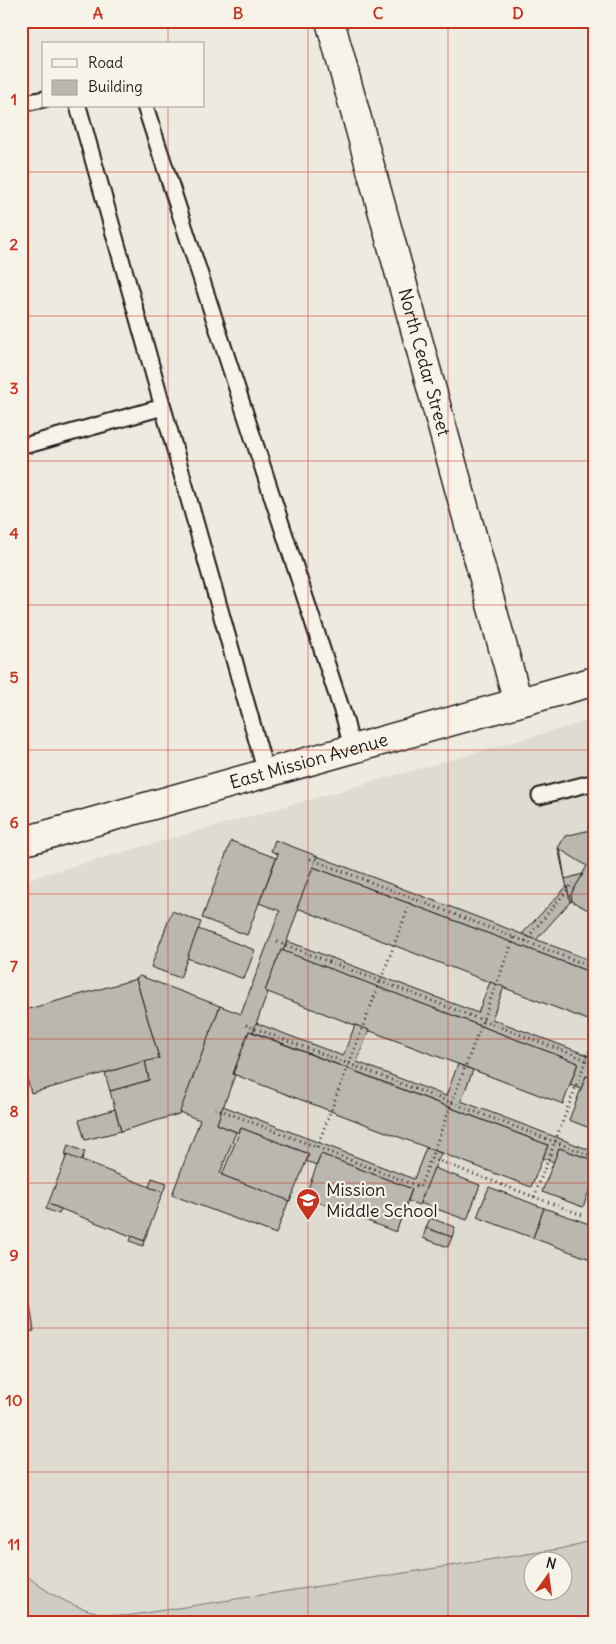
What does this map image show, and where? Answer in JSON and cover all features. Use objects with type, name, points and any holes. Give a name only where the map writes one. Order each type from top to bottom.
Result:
[{"type":"street","name":"North Cedar Street","points":[[330,21],[518,702]]},
{"type":"street","name":"East Mission Avenue","points":[[21,842],[595,681]]},
{"type":"lane","points":[[21,104],[42,99]]},
{"type":"lane","points":[[79,108],[266,773]]},
{"type":"lane","points":[[146,108],[345,720],[352,749]]},
{"type":"lane","points":[[31,444],[163,407]]},
{"type":"lane","points":[[540,796],[595,782]]},
{"type":"path","points":[[310,859],[595,968]]},
{"type":"path","points":[[525,941],[573,883]]},
{"type":"path","points":[[317,1147],[412,898]]},
{"type":"path","points":[[215,1108],[420,1187],[514,937]]},
{"type":"path","points":[[277,942],[595,1063]]},
{"type":"path","points":[[246,1025],[595,1157]]},
{"type":"path","points":[[534,1197],[595,1036]]},
{"type":"path","points":[[431,1158],[586,1216]]},
{"type":"shaded area","name":"Mission Middle School","points":[[595,719],[595,1623],[21,1623],[21,881]]},
{"type":"shaded area","points":[[595,1540],[595,1623],[21,1623],[21,1571],[45,1590],[70,1603],[96,1612],[126,1616],[524,1554],[524,1602],[574,1602],[574,1552],[540,1552]]},
{"type":"building","points":[[595,829],[595,914],[572,901],[571,894],[587,866],[558,848],[565,836]]},
{"type":"building","points":[[275,840],[317,856],[287,941],[283,951],[281,950],[265,991],[268,992],[253,1032],[249,1031],[217,1124],[236,1132],[220,1173],[289,1200],[276,1234],[172,1195],[200,1120],[179,1112],[220,1006],[241,1014],[280,911],[259,903],[278,854],[271,851]]},
{"type":"building","points":[[231,841],[276,858],[247,935],[202,918]]},
{"type":"building","points":[[558,848],[560,849],[565,879]]},
{"type":"building","points":[[317,856],[595,962],[595,974],[313,867]]},
{"type":"building","points":[[313,867],[595,974],[595,1016],[593,1022],[297,908]]},
{"type":"building","points":[[583,874],[571,894],[572,901],[570,902],[565,879]]},
{"type":"building","points":[[567,886],[570,902],[536,940],[522,934]]},
{"type":"building","points":[[172,911],[201,922],[180,978],[151,967]]},
{"type":"building","points":[[198,929],[255,950],[244,979],[187,958]]},
{"type":"building","points":[[287,941],[478,1013],[490,982],[504,987],[492,1019],[595,1058],[595,1079],[586,1076],[581,1089],[570,1085],[578,1063],[283,951]]},
{"type":"building","points":[[281,950],[578,1063],[563,1104],[265,991]]},
{"type":"building","points":[[140,976],[220,1006],[179,1114],[121,1131],[110,1091],[149,1080],[145,1061],[159,1058],[136,979]]},
{"type":"building","points":[[136,979],[159,1058],[31,1093],[21,1057],[21,1011]]},
{"type":"building","points":[[256,1023],[343,1056],[355,1025],[369,1030],[357,1062],[446,1096],[458,1064],[473,1070],[461,1101],[595,1152],[595,1161],[559,1148],[554,1162],[543,1158],[548,1145],[253,1032]]},
{"type":"building","points":[[249,1031],[548,1145],[531,1187],[233,1074]]},
{"type":"building","points":[[145,1061],[149,1080],[110,1091],[105,1073]]},
{"type":"building","points":[[586,1076],[595,1079],[595,1130],[569,1120]]},
{"type":"building","points":[[223,1106],[414,1179],[426,1148],[441,1153],[419,1205],[408,1201],[412,1189],[321,1154],[317,1165],[306,1161],[309,1154],[241,1128],[239,1133],[217,1124]]},
{"type":"building","points":[[115,1109],[121,1131],[85,1140],[79,1120]]},
{"type":"building","points":[[241,1128],[309,1154],[290,1201],[222,1175]]},
{"type":"building","points":[[68,1145],[85,1152],[81,1161],[65,1155]]},
{"type":"building","points":[[559,1148],[595,1161],[595,1176],[583,1207],[542,1192]]},
{"type":"building","points":[[321,1154],[412,1189],[396,1232],[305,1197]]},
{"type":"building","points":[[67,1155],[163,1192],[144,1241],[48,1204]]},
{"type":"building","points":[[434,1168],[480,1185],[467,1220],[420,1203]]},
{"type":"building","points":[[152,1178],[167,1183],[163,1192],[149,1187]]},
{"type":"building","points":[[489,1187],[544,1208],[533,1238],[477,1217]]},
{"type":"building","points":[[48,1204],[61,1209],[59,1214],[46,1209]]},
{"type":"building","points":[[544,1208],[595,1226],[595,1244],[590,1259],[533,1238]]},
{"type":"building","points":[[430,1218],[455,1227],[452,1237],[426,1228]]},
{"type":"building","points":[[426,1228],[452,1237],[448,1247],[423,1238]]},
{"type":"building","points":[[132,1236],[144,1241],[143,1246],[130,1241]]},
{"type":"building","points":[[21,1272],[25,1272],[34,1331],[21,1333]]},
{"type":"place","name":"Mission Middle School","points":[[308,1221]]}]
